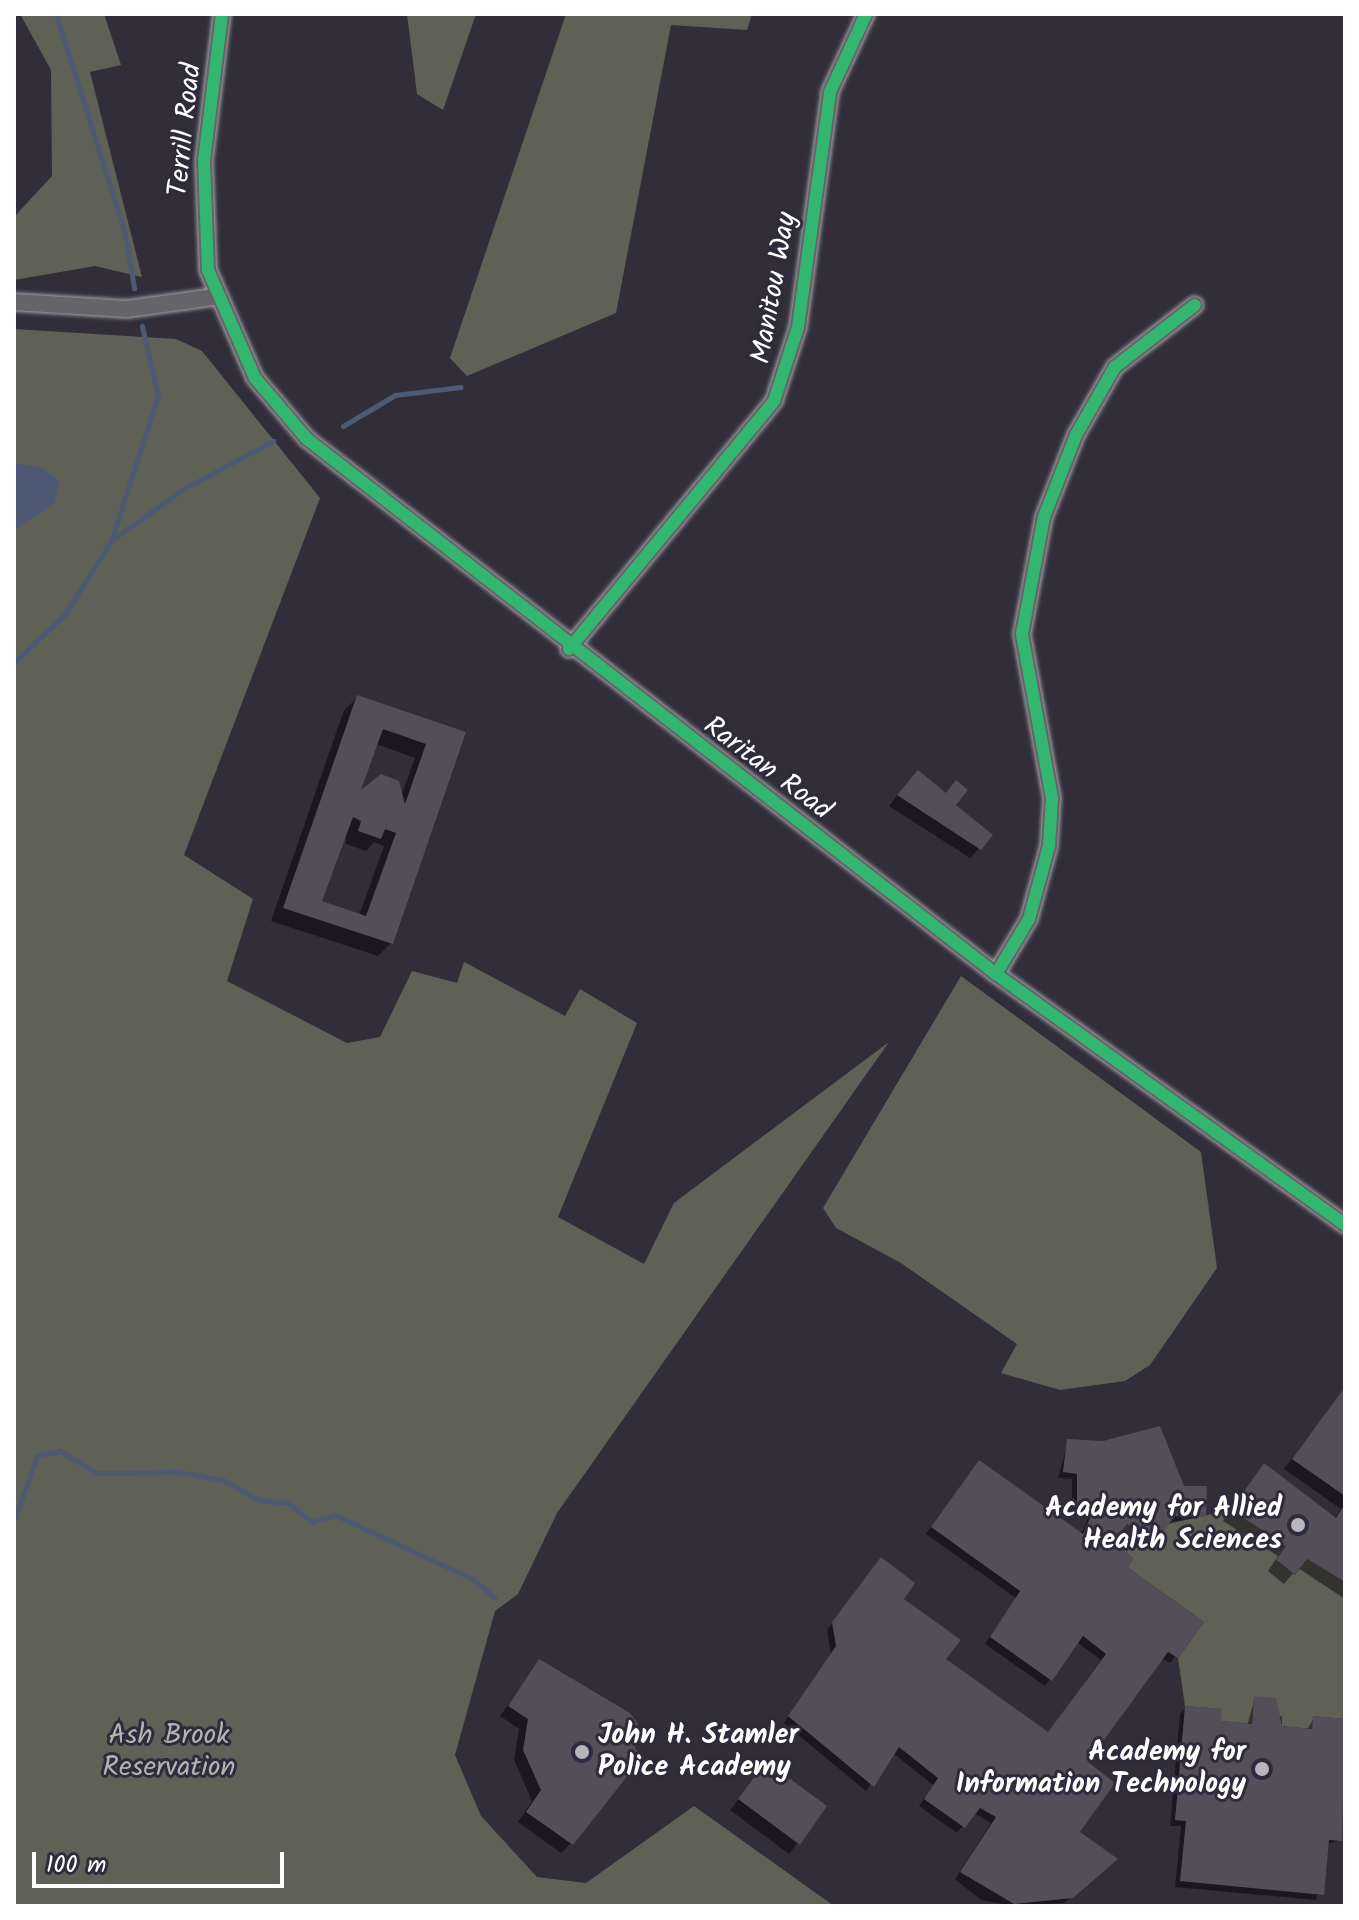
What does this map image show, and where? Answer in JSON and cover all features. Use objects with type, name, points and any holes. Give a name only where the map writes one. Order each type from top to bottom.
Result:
[{"type":"street","name":"Terrill Road","points":[[215,297],[202,213],[222,14]]},
{"type":"street","name":"Manitou Way","points":[[569,649],[774,401],[798,327],[830,92],[866,14]]},
{"type":"street","points":[[14,302],[127,309],[166,307],[215,297]]},
{"type":"street","name":"Raritan Road","points":[[215,297],[255,378],[307,439],[569,649],[996,974],[1345,1225]]},
{"type":"street","points":[[996,974],[1029,919],[1049,846],[1052,798],[1022,634],[1044,517],[1076,435],[1115,367],[1195,305]]},
{"type":"green space","points":[[20,14],[104,14],[121,65],[90,72],[142,277],[95,266],[14,280],[14,217],[52,176],[51,70]]},
{"type":"green space","points":[[407,14],[476,14],[443,110],[417,94]]},
{"type":"green space","points":[[566,14],[752,14],[747,30],[671,25],[616,313],[467,376],[450,358]]},
{"type":"green space","name":"Ash Brook Reservation","points":[[14,329],[176,339],[202,351],[320,498],[184,855],[253,899],[227,981],[347,1043],[380,1037],[412,971],[457,983],[464,962],[565,1016],[580,989],[637,1023],[558,1217],[644,1264],[674,1203],[889,1042],[557,1513],[518,1594],[495,1611],[455,1755],[481,1816],[537,1877],[586,1883],[694,1806],[834,1906],[14,1906]]},
{"type":"green space","points":[[961,976],[1201,1152],[1217,1268],[1150,1365],[1125,1381],[1060,1390],[1001,1373],[1017,1344],[901,1263],[836,1228],[823,1208]]},
{"type":"green space","points":[[1231,1510],[1286,1546],[1276,1561],[1295,1575],[1307,1559],[1345,1582],[1345,1719],[1313,1716],[1312,1729],[1282,1726],[1282,1717],[1254,1697],[1252,1724],[1221,1721],[1221,1709],[1185,1706],[1178,1658],[1204,1622],[1128,1567],[1133,1558],[1113,1543],[1127,1524],[1154,1543],[1168,1524]]},
{"type":"water","points":[[14,463],[41,467],[60,481],[54,504],[14,530]]},
{"type":"building","points":[[357,695],[466,732],[393,944],[283,908]],"holes":[[[383,729],[426,744],[405,804],[399,781],[381,774],[361,790]],[[353,817],[361,821],[358,831],[381,839],[385,829],[396,833],[366,916],[322,901]]]},
{"type":"building","points":[[918,770],[946,793],[956,780],[968,790],[956,805],[993,835],[981,850],[897,795]]},
{"type":"building","name":"Academy for Allied Health Sciences","points":[[1345,1387],[1345,1496],[1292,1459]]},
{"type":"building","points":[[1160,1426],[1184,1486],[1207,1486],[1206,1517],[1175,1516],[1154,1543],[1127,1524],[1113,1543],[1133,1558],[1128,1567],[1204,1622],[1178,1658],[1168,1652],[1088,1762],[1115,1783],[1080,1832],[1118,1859],[1073,1898],[1014,1904],[960,1872],[996,1817],[980,1808],[965,1828],[924,1799],[938,1778],[899,1747],[874,1787],[788,1716],[836,1646],[832,1622],[881,1557],[915,1583],[904,1599],[961,1640],[946,1659],[1048,1732],[1106,1654],[1083,1636],[1052,1681],[990,1637],[1020,1591],[931,1527],[979,1460],[1083,1534],[1093,1511],[1077,1509],[1077,1474],[1063,1472],[1067,1439],[1103,1441]]},
{"type":"building","name":"Academy for Allied Health Sciences","points":[[1264,1463],[1336,1518],[1345,1504],[1345,1582],[1307,1559],[1295,1575],[1276,1560],[1286,1546],[1231,1510]]},
{"type":"building","name":"John H. Stamler Police Academy","points":[[539,1659],[630,1713],[638,1724],[635,1749],[644,1755],[573,1845],[526,1812],[541,1790],[523,1750],[528,1719],[508,1706]]},
{"type":"building","name":"Academy for Information Technology","points":[[1254,1696],[1276,1698],[1282,1726],[1312,1729],[1313,1716],[1345,1719],[1342,1841],[1329,1840],[1324,1895],[1180,1881],[1186,1821],[1175,1820],[1185,1706],[1222,1709],[1221,1721],[1252,1724]]},
{"type":"building","points":[[766,1761],[827,1806],[800,1845],[738,1799]]},
{"type":"waterway","points":[[56,14],[125,234],[134,288]]},
{"type":"waterway","points":[[14,663],[65,614],[111,541],[158,396],[142,326]]},
{"type":"waterway","points":[[343,426],[395,395],[461,387]]},
{"type":"waterway","points":[[112,540],[185,488],[273,441]]},
{"type":"waterway","points":[[14,1520],[37,1456],[60,1451],[97,1473],[178,1472],[223,1480],[259,1500],[288,1503],[312,1522],[335,1515],[473,1579],[495,1598]]},
{"type":"cycle path","points":[[222,14],[204,161],[208,270],[255,378],[307,439],[996,974],[1345,1225]]},
{"type":"cycle path","points":[[569,649],[774,401],[798,327],[830,92],[866,14]]},
{"type":"cycle path","points":[[996,974],[1029,919],[1049,846],[1052,798],[1022,634],[1044,517],[1076,435],[1115,367],[1195,305]]},
{"type":"place","name":"Academy for Allied Health Sciences","points":[[1298,1525]]},
{"type":"place","name":"John H. Stamler Police Academy","points":[[582,1752]]},
{"type":"place","name":"Academy for Information Technology","points":[[1262,1769]]}]
